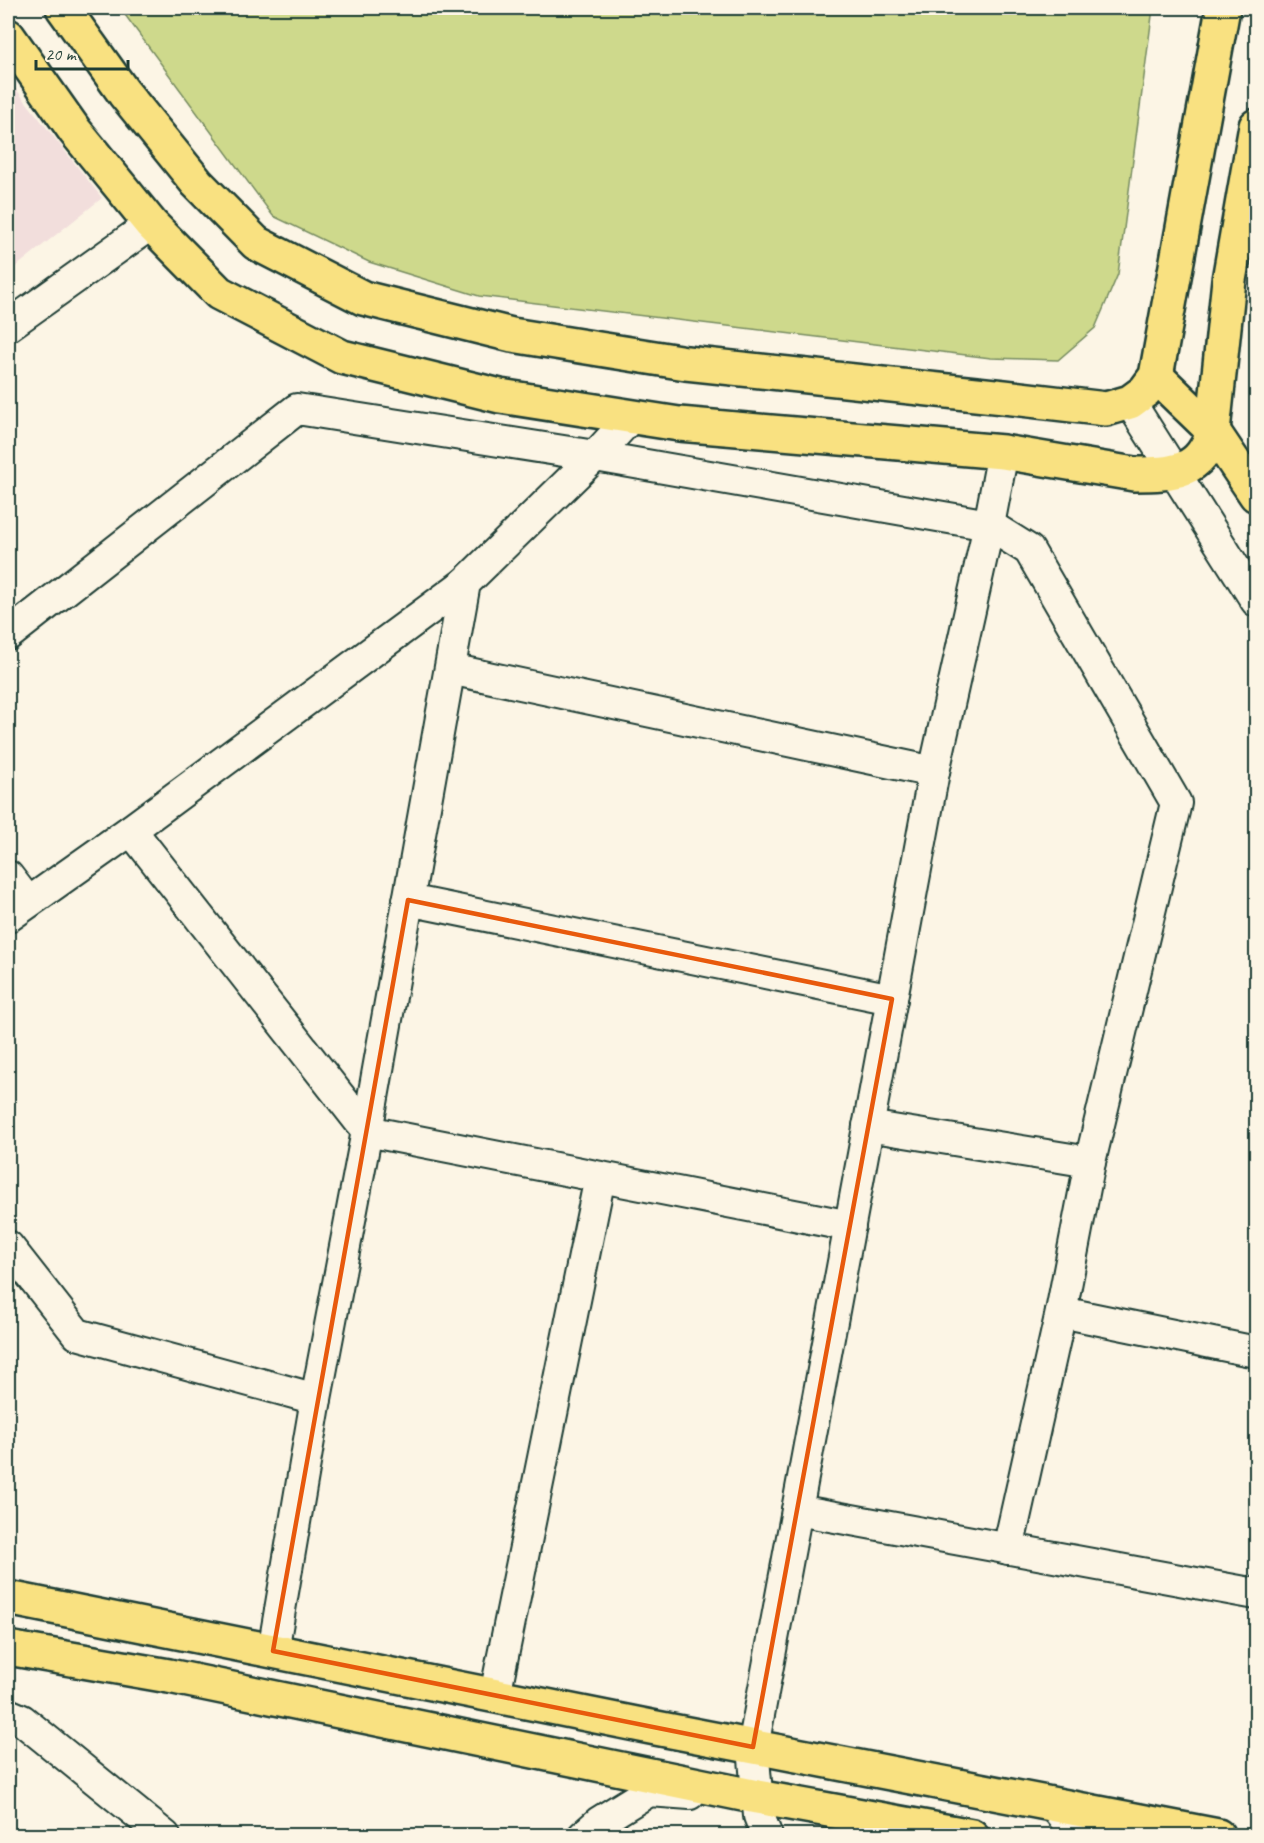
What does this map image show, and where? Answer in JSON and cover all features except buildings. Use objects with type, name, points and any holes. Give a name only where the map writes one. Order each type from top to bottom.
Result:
[{"type":"main road","points":[[63,8],[124,93],[196,183],[256,243],[363,298],[512,336],[686,363],[1106,410],[1130,402],[1145,391],[1156,376],[1223,8]]},
{"type":"main road","points":[[8,36],[75,131],[151,224],[219,293],[342,357],[500,396],[630,417],[679,424],[1004,452],[1114,472],[1154,474],[1185,469],[1202,455],[1209,444],[1213,431],[1229,280],[1257,126]]},
{"type":"main road","points":[[1156,376],[1213,431],[1257,495]]},
{"type":"main road","points":[[8,1598],[753,1747],[1218,1836]]},
{"type":"main road","points":[[8,1648],[169,1676],[761,1816],[972,1836]]},
{"type":"street","points":[[8,326],[151,224]]},
{"type":"street","points":[[1130,402],[1257,601]]},
{"type":"street","points":[[8,635],[297,409],[595,456],[989,525],[1029,550],[1176,803],[1090,1162],[1061,1312],[1008,1549]]},
{"type":"street","points":[[8,876],[18,910],[131,830],[465,584],[595,456],[630,417]]},
{"type":"street","points":[[583,1836],[599,1822],[650,1791],[694,1795],[761,1816],[753,1747],[934,772],[1004,452]]},
{"type":"street","points":[[273,1651],[316,1398],[367,1131],[465,584]]},
{"type":"street","points":[[450,669],[934,772]]},
{"type":"street","points":[[131,830],[367,1131],[850,1226]]},
{"type":"street","points":[[408,900],[892,999]]},
{"type":"street","points":[[868,1126],[1090,1162]]},
{"type":"street","points":[[495,1695],[600,1177]]},
{"type":"street","points":[[8,1246],[77,1334],[316,1398]]},
{"type":"street","points":[[1061,1312],[1257,1352]]},
{"type":"street","points":[[797,1510],[1257,1594]]},
{"type":"street","points":[[8,1714],[22,1720],[165,1836]]},
{"type":"street","points":[[1053,1804],[1078,1836]]},
{"type":"highlighted area","points":[[408,900],[892,999],[753,1747],[273,1651]]},
{"type":"shaded area","points":[[8,79],[102,198],[8,273]]},
{"type":"green space","points":[[120,8],[1153,8],[1118,274],[1095,328],[1058,360],[991,358],[479,296],[369,262],[273,216]]}]
